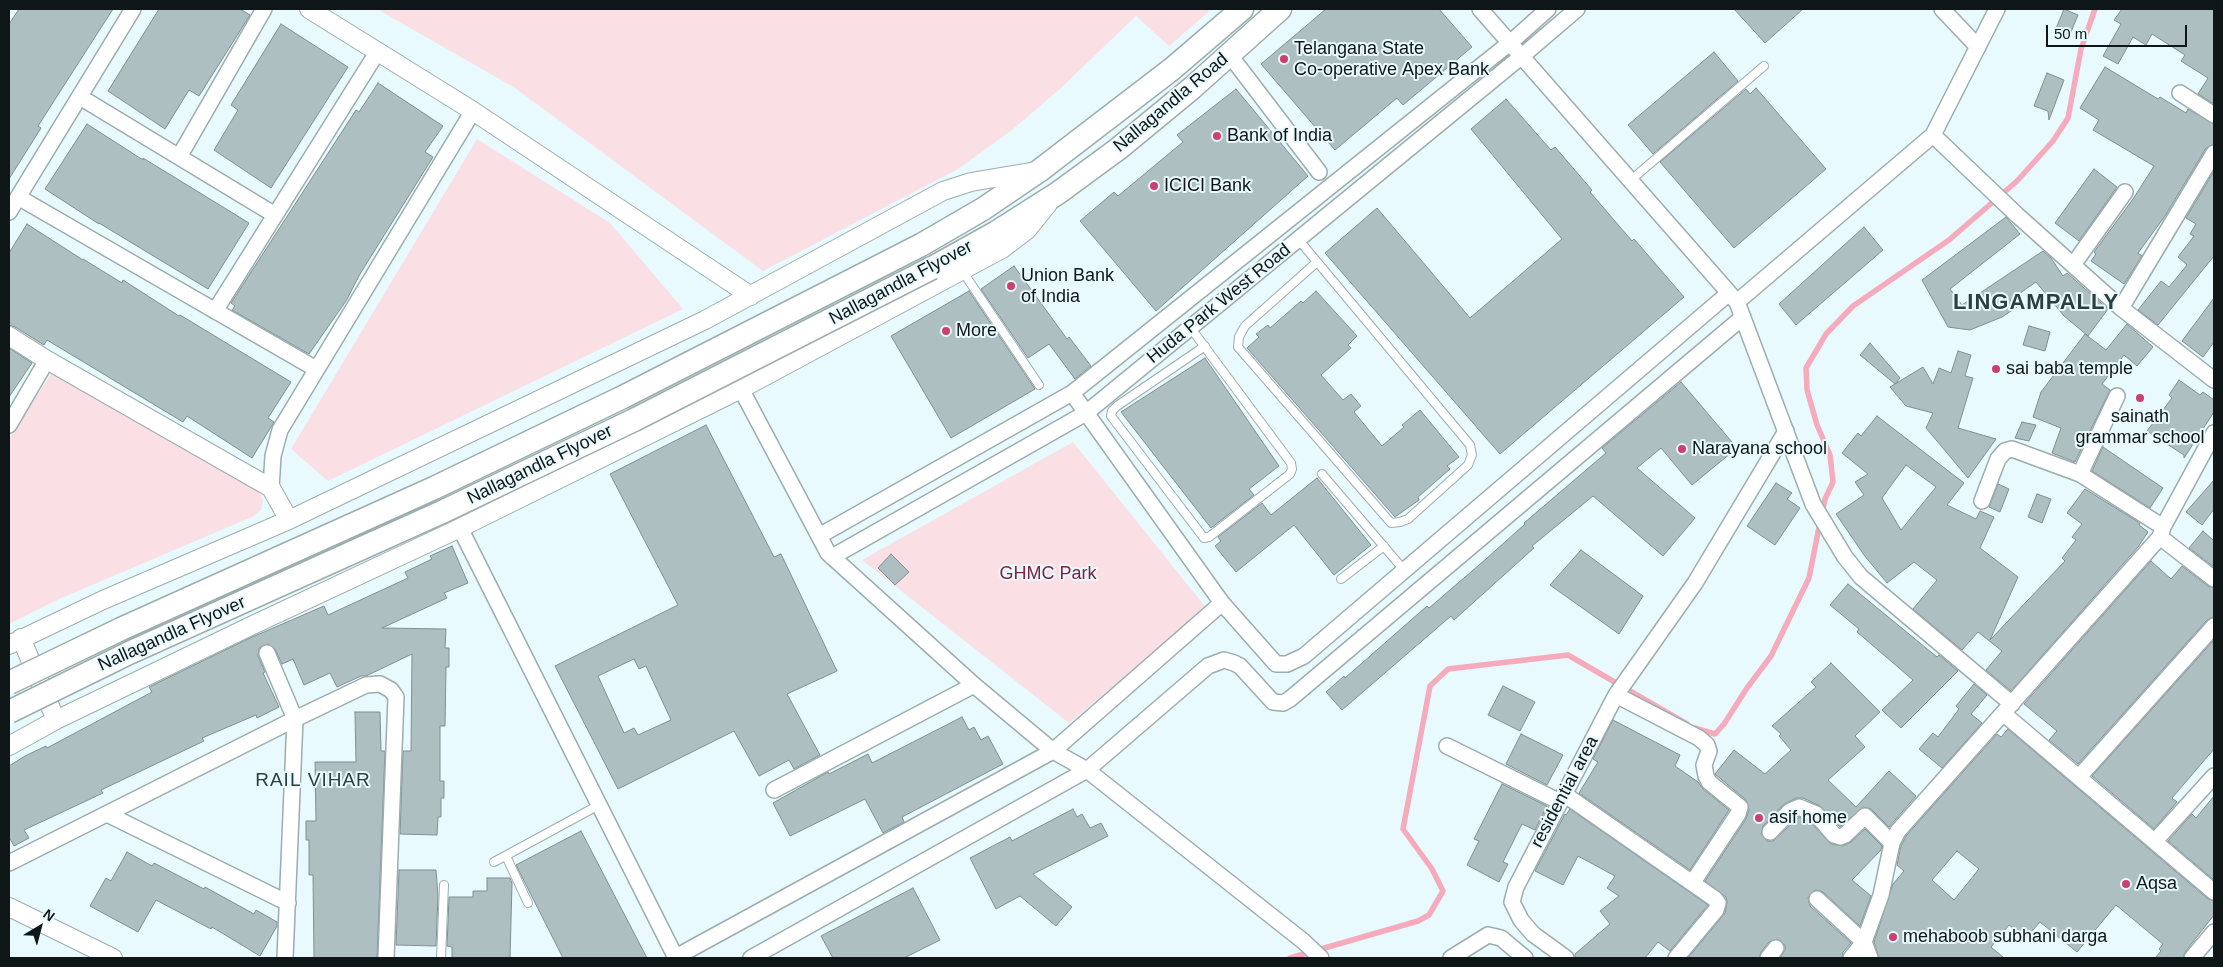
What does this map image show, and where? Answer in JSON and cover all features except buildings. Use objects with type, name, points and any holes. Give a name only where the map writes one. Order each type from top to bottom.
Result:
[{"type":"main road","name":"Nallagandla Road","points":[[1039,170],[1172,69],[1242,9]]},
{"type":"main road","name":"Nallagandla Road","points":[[1058,192],[1118,149],[1280,9]]},
{"type":"main road","name":"Nallagandla Flyover","points":[[9,683],[121,629],[434,488],[631,392],[921,245],[983,209],[1039,170]]},
{"type":"main road","name":"Nallagandla Flyover","points":[[9,712],[130,652],[442,512],[634,420],[932,268],[995,234],[1058,192]]},
{"type":"street","points":[[9,212],[133,9]]},
{"type":"street","points":[[179,157],[264,9]]},
{"type":"street","points":[[309,9],[473,111],[751,296]]},
{"type":"street","points":[[1480,9],[1733,298],[1743,317],[1813,504],[1825,527],[1861,577],[2008,709],[2079,777],[2214,892]]},
{"type":"street","name":"Huda Park West Road","points":[[818,536],[1072,393],[1510,42],[1548,9]]},
{"type":"street","name":"Huda Park West Road","points":[[832,557],[1086,413],[1577,9]]},
{"type":"street","points":[[1942,9],[1978,47]]},
{"type":"street","points":[[1072,393],[1222,603],[1276,664],[1287,664],[1304,656],[1404,570],[1733,298],[1933,136],[1997,9]]},
{"type":"street","points":[[215,311],[378,51]]},
{"type":"street","points":[[1229,54],[1319,172]]},
{"type":"street","points":[[2180,94],[2214,115]]},
{"type":"street","points":[[80,96],[275,215]]},
{"type":"street","points":[[271,488],[273,456],[280,430],[473,111]]},
{"type":"street","points":[[1933,136],[2017,215],[2121,308],[2214,380]]},
{"type":"street","points":[[2121,308],[2214,153]]},
{"type":"street","points":[[56,720],[15,642],[103,600],[289,520],[751,296],[916,204],[943,191],[971,182],[1039,170]]},
{"type":"street","points":[[9,746],[56,720],[460,528],[741,389],[963,272],[1016,239],[1058,192]]},
{"type":"street","points":[[2072,265],[2125,192]]},
{"type":"street","points":[[18,197],[316,369]]},
{"type":"street","points":[[751,958],[1087,770],[1208,666],[1224,660],[1234,663],[1240,666],[1273,702],[1282,702],[1290,699],[1743,317]]},
{"type":"street","points":[[9,336],[47,360],[271,488],[289,520]]},
{"type":"street","points":[[9,425],[47,360]]},
{"type":"street","points":[[741,389],[818,536],[832,557],[974,685],[1053,751],[1087,770],[1303,941],[1321,958]]},
{"type":"street","points":[[2080,474],[2117,396]]},
{"type":"street","name":"residential area","points":[[1566,958],[1533,934],[1521,920],[1512,902],[1516,886],[1616,695],[1695,583],[1786,431]]},
{"type":"street","points":[[1851,958],[1864,942],[1881,895],[1892,843],[1898,831],[2008,709],[2161,532],[2214,433]]},
{"type":"street","points":[[1982,501],[1998,459],[2006,451],[2012,450],[2080,474],[2161,532],[2214,579]]},
{"type":"street","points":[[460,528],[599,805],[673,958],[1053,751],[1222,603]]},
{"type":"street","points":[[2079,777],[2214,626]]},
{"type":"street","points":[[267,653],[295,719],[285,958]]},
{"type":"street","points":[[9,863],[295,719],[366,685],[380,684],[390,690],[396,697],[386,958]]},
{"type":"street","points":[[774,790],[974,685]]},
{"type":"street","points":[[1616,695],[1698,738],[1707,745],[1709,751],[1704,765],[1709,782],[1738,804],[1740,809],[1693,882]]},
{"type":"street","points":[[1447,746],[1562,798],[1693,882],[1715,899],[1717,906],[1676,958]]},
{"type":"street","points":[[2155,841],[2214,776]]},
{"type":"street","points":[[1770,832],[1790,811],[1799,807],[1816,814],[1834,835],[1840,838],[1865,816],[1892,843]]},
{"type":"street","points":[[107,814],[288,904]]},
{"type":"street","points":[[1817,899],[1864,942],[1870,958]]},
{"type":"street","points":[[9,907],[113,958]]},
{"type":"street","points":[[2192,958],[2214,932]]},
{"type":"street","points":[[1452,958],[1488,935],[1501,938],[1525,958]]},
{"type":"lane","points":[[1631,180],[1764,66]]},
{"type":"lane","points":[[1298,239],[1470,446],[1472,455],[1468,465],[1408,519],[1400,522],[1392,522],[1238,347],[1239,337],[1245,326],[1317,262]]},
{"type":"lane","points":[[963,272],[1039,385]]},
{"type":"lane","points":[[1190,327],[1291,463],[1292,469],[1290,474],[1209,538],[1204,538],[1111,416],[1112,411],[1117,406],[1204,346]]},
{"type":"lane","points":[[1322,474],[1404,570]]},
{"type":"lane","points":[[1341,579],[1384,546]]},
{"type":"lane","points":[[494,862],[599,805]]},
{"type":"lane","points":[[506,856],[528,903]]},
{"type":"lane","points":[[441,958],[444,885]]},
{"type":"green space","points":[[377,9],[1212,9],[1169,46],[1136,16],[1061,88],[1012,130],[958,169],[763,271],[515,88]]},
{"type":"green space","points":[[477,139],[610,223],[683,309],[328,481],[291,449]]},
{"type":"green space","points":[[61,372],[259,490],[263,501],[261,510],[252,517],[59,599],[9,624],[9,439],[51,374]]},
{"type":"green space","name":"GHMC Park","points":[[1073,442],[1207,609],[1069,723],[862,560]]},
{"type":"waterway","points":[[1822,513],[1825,499],[1833,482],[1830,455],[1817,425],[1807,390],[1806,368],[1826,334],[1853,306],[1949,240],[2017,181],[2053,141],[2068,118],[2081,49],[2095,9]]},
{"type":"waterway","points":[[1695,728],[1715,734],[1771,656],[1809,578],[1820,522]]},
{"type":"waterway","points":[[1290,958],[1418,921],[1429,915],[1443,891],[1432,869],[1403,829],[1430,686],[1448,669],[1568,655],[1687,724]]},
{"type":"place","name":"Telangana State Co-operative Apex Bank","points":[[1284,59]]},
{"type":"place","name":"Bank of India","points":[[1217,136]]},
{"type":"place","name":"ICICI Bank","points":[[1154,186]]},
{"type":"place","name":"Union Bank of India","points":[[1011,286]]},
{"type":"place","name":"More","points":[[946,331]]},
{"type":"place","name":"sai baba temple","points":[[1996,369]]},
{"type":"place","name":"sainath grammar school","points":[[2140,398]]},
{"type":"place","name":"Narayana school","points":[[1682,449]]},
{"type":"place","name":"asif home","points":[[1759,818]]},
{"type":"place","name":"Aqsa","points":[[2126,884]]},
{"type":"place","name":"mehaboob subhani darga","points":[[1893,937]]},
{"type":"district","name":"LINGAMPALLY","points":[[2036,303]]},
{"type":"district","name":"RAIL VIHAR","points":[[313,781]]}]
